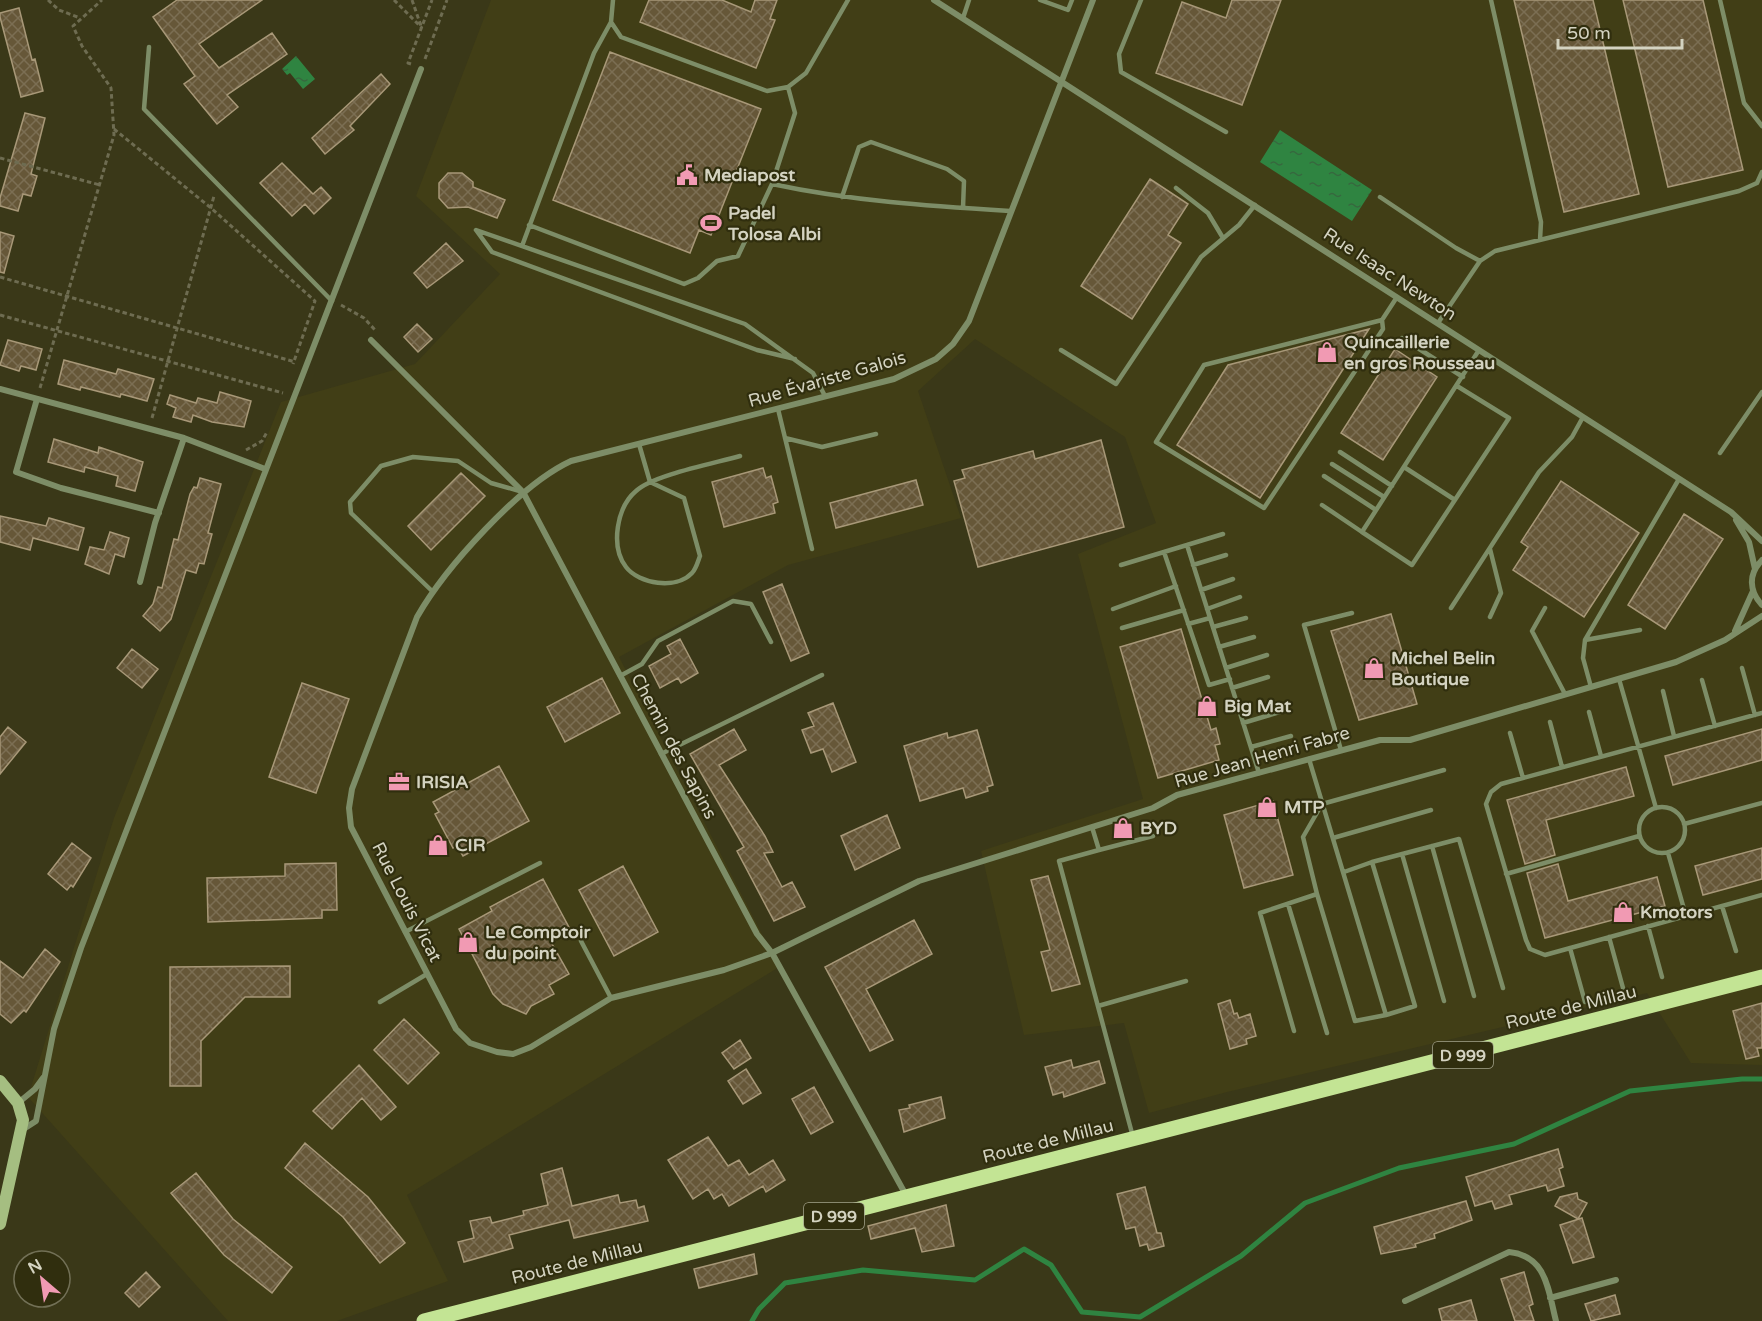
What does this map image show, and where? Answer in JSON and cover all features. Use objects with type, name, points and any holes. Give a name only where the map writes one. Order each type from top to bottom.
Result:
[{"type":"main road","name":"Route de Millau","points":[[424,1321],[1762,979]]},
{"type":"street","name":"Rue Isaac Newton","points":[[934,0],[1731,512],[1762,541]]},
{"type":"street","name":"Rue Évariste Galois","points":[[522,492],[554,468],[571,461],[894,379],[929,363],[953,344],[977,303],[1010,211],[1093,0]]},
{"type":"street","points":[[22,1130],[36,1120],[54,1029],[81,948],[421,69]]},
{"type":"street","name":"Chemin des Sapins","points":[[371,340],[522,492],[757,934],[772,953],[907,1197]]},
{"type":"street","points":[[0,389],[184,438],[265,469]]},
{"type":"street","points":[[37,399],[16,472],[61,488],[159,513]]},
{"type":"street","points":[[141,582],[159,513],[184,438]]},
{"type":"street","name":"Rue Louis Vicat","points":[[522,492],[432,591],[417,617],[352,789],[349,808],[351,826],[456,1029],[470,1043],[497,1052],[513,1053],[531,1047],[611,998],[724,970],[772,953]]},
{"type":"street","name":"Rue Isaac Newton","points":[[1731,512],[1749,542],[1755,569]]},
{"type":"street","points":[[1762,560],[1755,569],[1751,583],[1762,605]]},
{"type":"street","points":[[1735,631],[1753,591]]},
{"type":"street","name":"Rue Jean Henri Fabre","points":[[772,953],[919,881],[1153,808],[1177,795],[1380,740],[1410,740],[1619,679],[1703,651],[1762,616]]},
{"type":"street","points":[[18,1103],[35,1089],[43,1077]]},
{"type":"street","points":[[0,1081],[18,1103],[23,1120],[0,1224]]},
{"type":"street","points":[[1405,1300],[1509,1252],[1524,1254],[1535,1260],[1545,1278],[1556,1321]]},
{"type":"street","points":[[1550,1299],[1616,1280]]},
{"type":"lane","points":[[522,246],[594,53],[610,22],[613,0]]},
{"type":"lane","points":[[610,22],[621,37],[767,92],[788,87],[806,73],[848,0]]},
{"type":"lane","points":[[963,18],[969,0]]},
{"type":"lane","points":[[1040,0],[1068,10],[1072,0]]},
{"type":"lane","points":[[1141,0],[1119,54],[1121,72],[1226,132]]},
{"type":"lane","points":[[1491,0],[1541,222],[1540,240]]},
{"type":"lane","points":[[1720,0],[1744,103],[1762,126]]},
{"type":"lane","points":[[149,47],[144,108],[332,301]]},
{"type":"lane","points":[[529,225],[684,284],[698,278],[717,261],[738,256],[772,184],[795,113],[788,87]]},
{"type":"lane","points":[[842,196],[860,147],[871,142],[947,169],[963,181],[963,208]]},
{"type":"lane","points":[[1438,323],[1480,261],[1495,251],[1739,190],[1757,183],[1762,172]]},
{"type":"lane","points":[[772,184],[842,196],[1010,211]]},
{"type":"lane","points":[[1176,188],[1208,213],[1224,238]]},
{"type":"lane","points":[[1380,197],[1456,248],[1480,261]]},
{"type":"lane","points":[[1061,350],[1116,384],[1201,257],[1239,225],[1255,205]]},
{"type":"lane","points":[[795,359],[757,350],[492,252],[476,230],[745,324],[795,359],[813,373],[825,396]]},
{"type":"lane","points":[[1382,320],[1204,365],[1156,442],[1264,508],[1383,329],[1382,320],[1397,297]]},
{"type":"lane","points":[[1402,338],[1462,377]]},
{"type":"lane","points":[[1362,532],[1479,350]]},
{"type":"lane","points":[[1322,505],[1412,565],[1509,418],[1456,386]]},
{"type":"lane","points":[[1720,453],[1762,393]]},
{"type":"lane","points":[[778,409],[812,549]]},
{"type":"lane","points":[[1451,608],[1539,472],[1572,437],[1583,417]]},
{"type":"lane","points":[[785,438],[822,447],[876,434]]},
{"type":"lane","points":[[639,444],[650,482],[684,498],[700,556],[692,574],[671,583],[646,581],[626,567],[616,539],[622,510],[635,491],[650,482],[740,456]]},
{"type":"lane","points":[[1340,452],[1392,486]]},
{"type":"lane","points":[[432,591],[351,513],[350,502],[381,466],[413,457],[458,461],[491,483],[522,492]]},
{"type":"lane","points":[[1332,464],[1384,497]]},
{"type":"lane","points":[[1404,467],[1455,500]]},
{"type":"lane","points":[[1324,476],[1376,510]]},
{"type":"lane","points":[[1591,687],[1582,658],[1585,640],[1679,479]]},
{"type":"lane","points":[[1121,565],[1223,534]]},
{"type":"lane","points":[[1187,545],[1259,773]]},
{"type":"lane","points":[[1490,548],[1502,593],[1490,617]]},
{"type":"lane","points":[[1164,552],[1209,685],[1230,679]]},
{"type":"lane","points":[[1193,565],[1226,555]]},
{"type":"lane","points":[[1201,590],[1233,579]]},
{"type":"lane","points":[[1113,609],[1176,586]]},
{"type":"lane","points":[[1207,609],[1240,597]]},
{"type":"lane","points":[[620,676],[642,664],[657,642],[733,601],[751,604],[771,642]]},
{"type":"lane","points":[[1545,608],[1532,631],[1565,694]]},
{"type":"lane","points":[[1122,628],[1184,610]]},
{"type":"lane","points":[[1341,750],[1304,625],[1352,613]]},
{"type":"lane","points":[[1188,624],[1210,618]]},
{"type":"lane","points":[[1213,627],[1246,618]]},
{"type":"lane","points":[[1585,640],[1640,630]]},
{"type":"lane","points":[[1219,647],[1254,637]]},
{"type":"lane","points":[[1226,668],[1268,655]]},
{"type":"lane","points":[[1742,668],[1755,715]]},
{"type":"lane","points":[[661,754],[822,675]]},
{"type":"lane","points":[[1232,688],[1268,676]]},
{"type":"lane","points":[[1619,679],[1656,808]]},
{"type":"lane","points":[[1702,680],[1715,726]]},
{"type":"lane","points":[[1663,691],[1674,736]]},
{"type":"lane","points":[[1243,723],[1283,711]]},
{"type":"lane","points":[[1589,712],[1601,756]]},
{"type":"lane","points":[[1762,713],[1501,784],[1491,792],[1486,804],[1530,949],[1545,955],[1762,895]]},
{"type":"lane","points":[[1550,722],[1562,767]]},
{"type":"lane","points":[[1510,733],[1523,778]]},
{"type":"lane","points":[[1251,747],[1292,736]]},
{"type":"lane","points":[[1309,759],[1386,1015]]},
{"type":"lane","points":[[1372,862],[1414,1006],[1386,1015],[1355,1021],[1317,894],[1303,837],[1322,804],[1444,770]]},
{"type":"lane","points":[[1684,824],[1762,803]]},
{"type":"lane","points":[[1656,808],[1668,808],[1678,814],[1684,824],[1684,836],[1678,847],[1668,853],[1656,852],[1645,846],[1640,836],[1639,824],[1646,814],[1656,808]]},
{"type":"lane","points":[[1333,838],[1431,810]]},
{"type":"lane","points":[[1092,827],[1099,850]]},
{"type":"lane","points":[[1134,1139],[1059,861],[1153,836]]},
{"type":"lane","points":[[1506,874],[1640,836]]},
{"type":"lane","points":[[1344,872],[1372,862],[1459,839],[1503,988]]},
{"type":"lane","points":[[1432,846],[1474,996]]},
{"type":"lane","points":[[1668,853],[1686,916]]},
{"type":"lane","points":[[1402,854],[1444,1001]]},
{"type":"lane","points":[[405,932],[540,863]]},
{"type":"lane","points":[[1294,1031],[1260,913],[1317,894]]},
{"type":"lane","points":[[1288,903],[1327,1033]]},
{"type":"lane","points":[[1722,906],[1736,951]]},
{"type":"lane","points":[[1648,926],[1662,977]]},
{"type":"lane","points":[[1609,937],[1623,988]]},
{"type":"lane","points":[[581,941],[611,998]]},
{"type":"lane","points":[[1570,948],[1585,1002]]},
{"type":"lane","points":[[380,1002],[427,974]]},
{"type":"lane","points":[[1098,1006],[1186,981]]},
{"type":"path","points":[[48,0],[59,10],[80,18]]},
{"type":"path","points":[[37,399],[69,296],[114,129],[111,88],[82,46],[73,26],[102,0]]},
{"type":"path","points":[[394,0],[422,28]]},
{"type":"path","points":[[412,0],[422,28]]},
{"type":"path","points":[[432,0],[408,63],[421,69],[447,0]]},
{"type":"path","points":[[114,129],[211,208],[315,301],[290,372]]},
{"type":"path","points":[[0,158],[100,185]]},
{"type":"path","points":[[149,429],[218,183]]},
{"type":"path","points":[[0,277],[294,362]]},
{"type":"path","points":[[332,301],[364,318],[376,330],[371,340]]},
{"type":"path","points":[[0,315],[282,395],[287,383]]},
{"type":"path","points":[[234,456],[262,441],[271,425]]},
{"type":"shaded area","points":[[491,0],[1762,0],[1762,1065],[1691,1063],[1647,993],[1227,1092],[1149,1113],[1124,1023],[1024,1035],[981,851],[1143,799],[1078,554],[1156,523],[1125,437],[975,339],[918,391],[961,518],[788,565],[619,657],[779,967],[407,1195],[448,1281],[337,1321],[228,1321],[28,1097],[114,818],[281,402],[415,364],[500,274],[416,196]]},
{"type":"water","points":[[296,56],[315,79],[303,89],[290,73],[287,75],[282,69]]},
{"type":"water","points":[[1280,130],[1372,190],[1352,221],[1260,162]]},
{"type":"building","points":[[177,0],[262,0],[199,44],[219,68],[272,33],[287,54],[227,95],[238,107],[217,124],[184,84],[195,76],[153,17]]},
{"type":"building","points":[[649,0],[722,0],[751,12],[755,0],[777,0],[770,19],[775,20],[756,68],[640,22]]},
{"type":"building","points":[[1232,0],[1281,0],[1242,105],[1156,73],[1182,2],[1226,18]]},
{"type":"building","points":[[1514,0],[1593,0],[1639,194],[1564,212]]},
{"type":"building","points":[[1623,0],[1703,0],[1743,170],[1668,187]]},
{"type":"building","points":[[19,8],[32,60],[35,59],[43,91],[21,97],[0,17],[0,13]]},
{"type":"building","points":[[610,52],[761,109],[711,235],[699,230],[690,253],[553,200]]},
{"type":"building","points":[[381,74],[390,84],[350,126],[354,130],[325,154],[312,138]]},
{"type":"building","points":[[25,113],[45,118],[31,174],[37,176],[31,196],[23,194],[18,211],[0,206],[0,198]]},
{"type":"building","points":[[282,163],[313,194],[321,187],[331,198],[314,214],[305,204],[292,216],[260,183]]},
{"type":"building","points":[[448,173],[462,173],[473,182],[473,187],[505,200],[497,218],[468,207],[448,208],[439,198],[439,183]]},
{"type":"building","points":[[1150,179],[1188,204],[1168,235],[1181,243],[1132,319],[1081,286]]},
{"type":"building","points":[[0,232],[14,236],[4,273],[0,272]]},
{"type":"building","points":[[446,243],[463,261],[427,288],[414,273]]},
{"type":"building","points":[[417,324],[432,339],[418,352],[404,337]]},
{"type":"building","points":[[1369,329],[1260,498],[1177,445],[1228,365]]},
{"type":"building","points":[[8,340],[42,349],[36,370],[21,366],[19,371],[0,365]]},
{"type":"building","points":[[1395,349],[1437,377],[1383,460],[1341,433]]},
{"type":"building","points":[[64,360],[116,374],[118,369],[154,379],[147,401],[121,394],[120,397],[58,384]]},
{"type":"building","points":[[220,392],[251,401],[244,427],[212,422],[193,415],[191,422],[173,417],[176,408],[167,404],[170,395],[196,403],[198,398],[217,403]]},
{"type":"building","points":[[54,439],[98,453],[99,447],[143,462],[135,491],[116,486],[118,476],[85,467],[84,472],[48,462]]},
{"type":"building","points":[[1101,440],[1124,527],[978,567],[954,481],[965,478],[962,470],[1033,451],[1035,459]]},
{"type":"building","points":[[763,468],[766,478],[771,476],[778,502],[773,504],[775,513],[724,527],[712,482]]},
{"type":"building","points":[[461,473],[485,496],[431,550],[408,526]]},
{"type":"building","points":[[200,478],[221,484],[208,533],[212,534],[204,564],[199,563],[196,573],[186,570],[171,619],[160,631],[143,616],[153,604],[158,587],[162,588],[174,539],[178,540],[190,494],[194,487],[197,488]]},
{"type":"building","points":[[916,480],[923,505],[836,528],[830,503]]},
{"type":"building","points":[[1561,481],[1639,533],[1584,617],[1513,570],[1528,547],[1521,542]]},
{"type":"building","points":[[1684,514],[1723,539],[1665,629],[1628,605]]},
{"type":"building","points":[[0,516],[46,526],[49,518],[84,528],[78,550],[33,538],[30,550],[0,542]]},
{"type":"building","points":[[110,532],[129,538],[124,557],[115,554],[109,574],[85,564],[90,547],[104,550]]},
{"type":"building","points":[[782,584],[809,653],[791,661],[763,592]]},
{"type":"building","name":"Michel Belin Boutique","points":[[1391,614],[1417,704],[1359,720],[1331,631]]},
{"type":"building","points":[[1181,629],[1211,730],[1216,728],[1220,744],[1215,745],[1219,760],[1158,778],[1120,647]]},
{"type":"building","points":[[680,639],[698,673],[681,683],[678,678],[660,688],[649,666],[671,654],[667,646]]},
{"type":"building","points":[[132,649],[158,669],[142,688],[117,668]]},
{"type":"building","points":[[602,678],[620,713],[565,742],[547,707]]},
{"type":"building","points":[[302,683],[349,699],[316,793],[269,777]]},
{"type":"building","points":[[833,703],[856,762],[832,772],[823,749],[811,753],[802,730],[814,726],[808,713]]},
{"type":"building","points":[[8,727],[26,742],[0,774],[0,737]]},
{"type":"building","points":[[734,729],[746,750],[719,765],[765,836],[773,852],[764,853],[782,887],[792,882],[805,907],[774,921],[737,851],[744,847],[690,754]]},
{"type":"building","points":[[1762,729],[1762,760],[1673,785],[1665,756]]},
{"type":"building","points":[[977,730],[993,785],[987,787],[988,791],[966,798],[963,788],[920,801],[904,746],[947,733],[948,738]]},
{"type":"building","points":[[499,766],[529,821],[463,856],[457,846],[453,848],[435,814],[439,812],[433,802]]},
{"type":"building","points":[[1626,767],[1634,796],[1546,820],[1555,855],[1525,864],[1507,800]]},
{"type":"building","points":[[1273,801],[1293,875],[1244,888],[1224,815]]},
{"type":"building","points":[[887,815],[900,848],[855,870],[841,836]]},
{"type":"building","points":[[72,843],[91,858],[73,887],[71,885],[67,890],[48,874]]},
{"type":"building","points":[[1762,848],[1762,879],[1703,895],[1695,866]]},
{"type":"building","points":[[336,863],[337,910],[322,910],[322,918],[208,922],[207,878],[285,876],[285,864]]},
{"type":"building","points":[[1558,864],[1568,901],[1657,877],[1665,906],[1545,938],[1527,873]]},
{"type":"building","points":[[623,866],[658,932],[614,956],[579,890]]},
{"type":"building","points":[[1048,876],[1080,984],[1052,991],[1041,952],[1050,950],[1031,880]]},
{"type":"building","points":[[543,879],[571,931],[551,942],[569,974],[549,985],[554,994],[531,1006],[526,1014],[503,1004],[493,994],[459,929],[492,911],[490,907]]},
{"type":"building","points":[[914,920],[932,954],[866,989],[893,1040],[870,1051],[825,967]]},
{"type":"building","points":[[45,949],[60,962],[26,1012],[24,1010],[11,1023],[0,1014],[0,961],[23,978]]},
{"type":"building","points":[[290,966],[290,997],[245,997],[201,1041],[201,1086],[170,1086],[170,967]]},
{"type":"building","points":[[1230,1000],[1234,1014],[1237,1013],[1239,1018],[1250,1014],[1256,1036],[1246,1039],[1247,1044],[1230,1049],[1218,1004]]},
{"type":"building","points":[[1762,1003],[1762,1048],[1757,1048],[1759,1056],[1746,1059],[1733,1011]]},
{"type":"building","points":[[404,1019],[439,1053],[408,1084],[374,1050]]},
{"type":"building","points":[[740,1040],[751,1058],[734,1069],[722,1053]]},
{"type":"building","points":[[1071,1060],[1073,1068],[1099,1061],[1105,1083],[1064,1097],[1063,1092],[1053,1095],[1045,1067]]},
{"type":"building","points":[[359,1065],[396,1107],[381,1120],[362,1098],[332,1129],[313,1111]]},
{"type":"building","points":[[746,1069],[761,1093],[743,1104],[728,1081]]},
{"type":"building","points":[[814,1087],[833,1122],[811,1134],[792,1099]]},
{"type":"building","points":[[941,1097],[945,1118],[904,1132],[899,1110],[910,1108],[909,1105]]},
{"type":"building","points":[[708,1137],[728,1166],[739,1160],[749,1175],[773,1160],[785,1180],[766,1192],[763,1186],[729,1206],[722,1194],[714,1199],[708,1189],[693,1199],[668,1160]]},
{"type":"building","points":[[305,1143],[368,1197],[405,1243],[380,1263],[343,1217],[285,1168]]},
{"type":"building","points":[[1558,1149],[1563,1167],[1559,1169],[1564,1186],[1548,1191],[1546,1185],[1509,1195],[1512,1204],[1495,1209],[1492,1201],[1475,1206],[1466,1177]]},
{"type":"building","points":[[562,1168],[572,1206],[618,1195],[620,1203],[636,1200],[638,1208],[644,1206],[648,1221],[574,1238],[569,1220],[509,1235],[513,1248],[464,1262],[458,1242],[474,1238],[470,1221],[490,1217],[492,1223],[524,1215],[523,1211],[548,1205],[541,1174]]},
{"type":"building","points":[[196,1173],[233,1219],[292,1267],[272,1293],[224,1255],[171,1193]]},
{"type":"building","points":[[1145,1187],[1157,1233],[1161,1233],[1164,1246],[1149,1250],[1147,1244],[1140,1246],[1135,1227],[1126,1229],[1117,1194]]},
{"type":"building","points":[[1577,1193],[1578,1199],[1587,1203],[1578,1219],[1555,1206],[1560,1197]]},
{"type":"building","points":[[1466,1201],[1472,1220],[1434,1234],[1435,1238],[1415,1244],[1416,1247],[1381,1254],[1374,1227]]},
{"type":"building","points":[[946,1205],[954,1246],[922,1252],[915,1228],[871,1239],[868,1226]]},
{"type":"building","points":[[1582,1218],[1594,1257],[1573,1263],[1560,1225]]},
{"type":"building","points":[[754,1254],[757,1274],[699,1288],[694,1269]]},
{"type":"building","points":[[146,1272],[160,1287],[139,1307],[125,1293]]},
{"type":"building","points":[[1524,1272],[1533,1304],[1529,1306],[1534,1321],[1515,1321],[1501,1279]]},
{"type":"building","points":[[1615,1295],[1620,1314],[1591,1321],[1585,1304]]},
{"type":"building","points":[[1471,1300],[1477,1321],[1442,1321],[1439,1309]]},
{"type":"waterway","points":[[752,1321],[759,1309],[785,1283],[863,1270],[975,1280],[1024,1249],[1051,1265],[1082,1312],[1140,1317],[1241,1256],[1305,1203],[1399,1168],[1514,1144],[1630,1091],[1742,1079],[1762,1079]]},
{"type":"place","name":"Mediapost","points":[[687,175]]},
{"type":"place","name":"Padel Tolosa Albi","points":[[711,223]]},
{"type":"place","name":"Quincaillerie en gros Rousseau","points":[[1327,352]]},
{"type":"place","name":"Michel Belin Boutique","points":[[1374,668]]},
{"type":"place","name":"Big Mat","points":[[1207,706]]},
{"type":"place","name":"IRISIA","points":[[399,782]]},
{"type":"place","name":"MTP","points":[[1267,807]]},
{"type":"place","name":"BYD","points":[[1123,828]]},
{"type":"place","name":"CIR","points":[[438,845]]},
{"type":"place","name":"Kmotors","points":[[1623,912]]},
{"type":"place","name":"Le Comptoir du point","points":[[468,942]]}]
